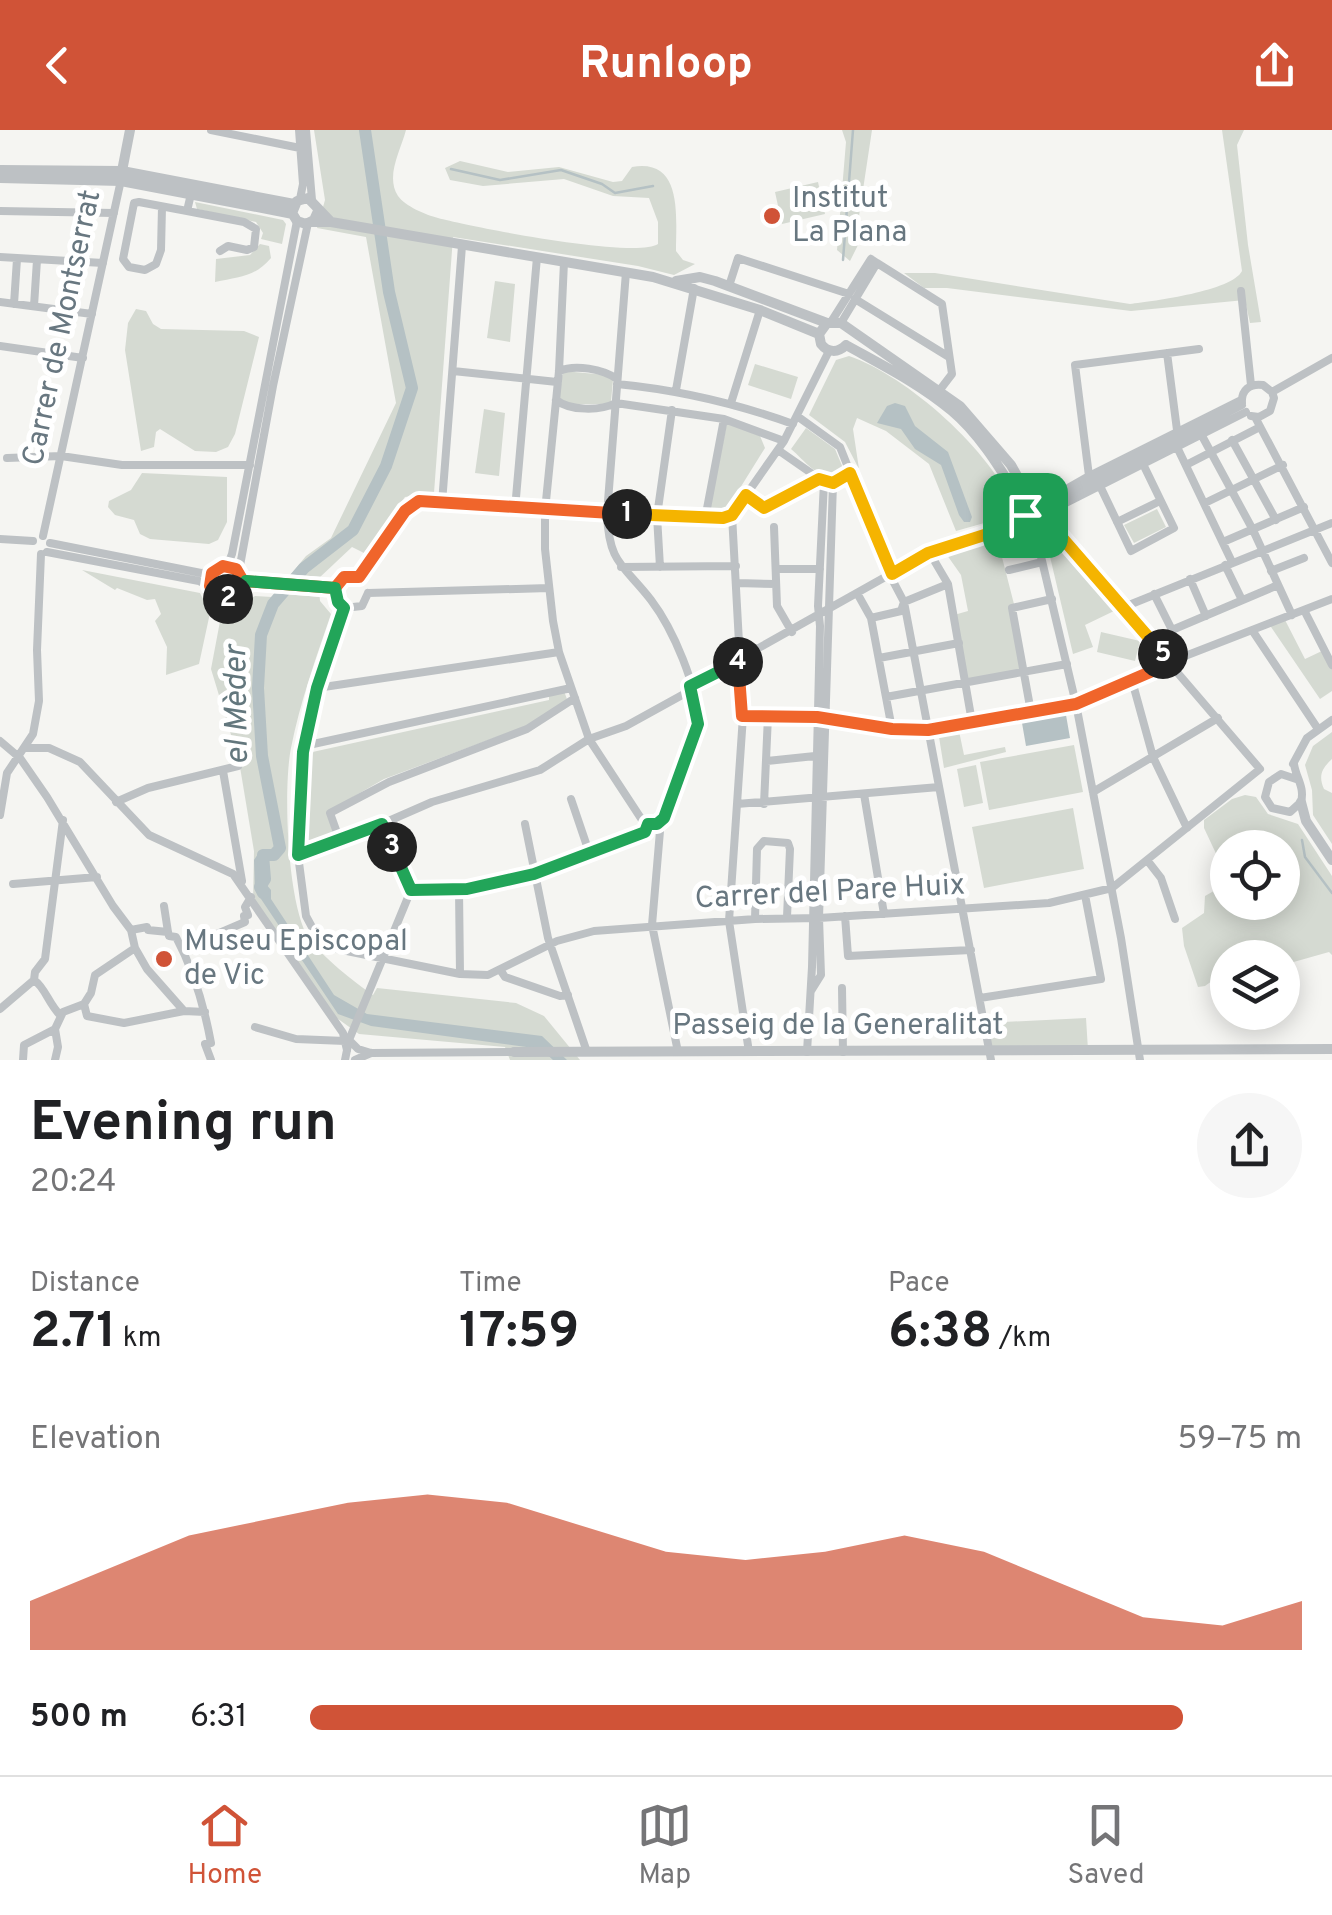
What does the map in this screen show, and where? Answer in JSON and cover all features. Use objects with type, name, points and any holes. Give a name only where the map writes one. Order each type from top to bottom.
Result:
[{"type":"street","name":"Carrer de Montserrat","points":[[0,815],[7,773],[33,734],[39,702],[37,650],[45,546],[130,130]]},
{"type":"street","points":[[210,130],[300,148]]},
{"type":"street","points":[[33,541],[34,551],[45,546],[212,573],[227,566],[304,212],[302,130]]},
{"type":"street","points":[[0,539],[33,541],[200,581],[218,597],[231,599],[240,592],[243,581],[239,555],[304,212],[302,130]]},
{"type":"street","points":[[0,174],[122,176],[304,212],[365,229],[626,272],[694,288],[819,334],[837,325],[877,262],[942,304],[952,374],[939,391]]},
{"type":"street","points":[[122,176],[191,194],[304,212]]},
{"type":"street","points":[[187,211],[191,194]]},
{"type":"street","points":[[162,206],[161,250],[156,264],[145,270],[128,267],[123,259],[133,204],[138,202],[162,206],[244,222],[256,229],[254,247],[247,250],[228,246],[220,251]]},
{"type":"street","points":[[0,211],[114,213]]},
{"type":"street","points":[[442,503],[462,246]]},
{"type":"street","points":[[0,257],[102,263]]},
{"type":"street","points":[[515,509],[537,258]]},
{"type":"street","points":[[728,286],[738,258],[852,297],[950,358]]},
{"type":"street","points":[[14,304],[17,259]]},
{"type":"street","points":[[34,306],[37,260]]},
{"type":"street","points":[[564,262],[546,511],[548,588],[559,652],[589,740],[650,837],[657,836]]},
{"type":"street","points":[[626,272],[608,544],[665,622],[690,686],[698,724],[664,818],[657,824]]},
{"type":"street","points":[[673,282],[700,278],[837,325],[960,406],[1011,465],[1036,514],[1042,562],[1076,704],[1112,888],[1139,1055]]},
{"type":"street","points":[[676,390],[694,288]]},
{"type":"street","points":[[1241,291],[1251,385]]},
{"type":"street","points":[[0,302],[92,314]]},
{"type":"street","points":[[731,402],[760,310]]},
{"type":"street","points":[[837,325],[846,345],[904,377],[954,412],[1036,514],[1124,606],[1260,769],[1112,888]]},
{"type":"street","points":[[819,334],[821,344],[829,351],[846,345]]},
{"type":"street","points":[[0,346],[82,358]]},
{"type":"street","points":[[1090,476],[1075,364],[1198,348]]},
{"type":"street","points":[[749,1052],[729,921],[742,716],[732,515],[784,441],[829,351]]},
{"type":"street","points":[[1167,353],[1177,430]]},
{"type":"street","points":[[1272,392],[1332,358]]},
{"type":"street","points":[[559,371],[567,368],[606,372],[617,381],[731,402],[795,420],[840,448],[849,462],[850,473],[904,602],[990,1056]]},
{"type":"street","points":[[452,371],[557,382]]},
{"type":"street","points":[[1255,417],[1270,410],[1274,398],[1262,385],[1251,385],[1243,392],[1243,406],[1255,417],[1283,465],[1332,564]]},
{"type":"street","points":[[556,400],[566,407],[607,407],[616,403],[724,419],[784,441]]},
{"type":"street","points":[[1068,494],[1068,488],[1177,430],[1243,406]]},
{"type":"street","points":[[298,855],[432,802],[540,770],[589,740],[626,726],[684,694],[690,686],[928,552],[1036,514],[1100,486],[1202,434],[1243,406]]},
{"type":"street","points":[[1036,514],[1243,406]]},
{"type":"street","points":[[660,567],[657,516],[672,410]]},
{"type":"street","points":[[705,518],[724,419]]},
{"type":"street","points":[[1186,466],[1260,428]]},
{"type":"street","points":[[1202,434],[1292,615]]},
{"type":"street","points":[[1232,440],[1276,520]]},
{"type":"street","points":[[1177,447],[1223,542],[1242,600]]},
{"type":"street","points":[[778,450],[825,481]]},
{"type":"street","points":[[6,458],[61,456],[122,466],[250,465]]},
{"type":"street","points":[[1100,486],[1131,551],[1174,528],[1143,464]]},
{"type":"street","points":[[1205,504],[1283,465]]},
{"type":"street","points":[[746,495],[764,508],[850,473]]},
{"type":"street","points":[[816,918],[826,797],[820,614],[825,481]]},
{"type":"street","points":[[812,1055],[808,994],[821,975],[816,918],[815,756],[830,608],[825,481]]},
{"type":"street","points":[[359,577],[409,506],[419,501],[607,514],[705,518],[732,515]]},
{"type":"street","points":[[1117,522],[1160,501]]},
{"type":"street","points":[[1223,542],[1304,508]]},
{"type":"street","points":[[1124,606],[1332,523]]},
{"type":"street","points":[[774,526],[777,606],[792,632]]},
{"type":"street","points":[[928,552],[948,584],[972,722]]},
{"type":"street","points":[[1271,571],[1304,558]]},
{"type":"street","points":[[1009,570],[1042,562]]},
{"type":"street","points":[[227,566],[239,571]]},
{"type":"street","points":[[622,567],[736,566]]},
{"type":"street","points":[[776,569],[820,568]]},
{"type":"street","points":[[210,586],[212,573]]},
{"type":"street","points":[[243,581],[310,586],[338,599],[362,606],[368,593],[359,577],[344,577],[338,599],[304,746],[298,855],[306,916],[318,940],[332,948],[460,974],[488,975],[500,971],[505,977],[560,996],[568,995]]},
{"type":"street","points":[[1190,579],[1206,616]]},
{"type":"street","points":[[737,583],[776,584]]},
{"type":"street","points":[[871,618],[901,611],[904,602],[948,584]]},
{"type":"street","points":[[1154,594],[1172,630],[1278,585]]},
{"type":"street","points":[[368,593],[548,588]]},
{"type":"street","points":[[856,593],[871,618],[892,729]]},
{"type":"street","points":[[1031,712],[1012,608],[1052,599]]},
{"type":"street","points":[[742,716],[821,718],[892,729],[928,730],[1076,704],[1131,678],[1332,599]]},
{"type":"street","points":[[1304,610],[1332,665]]},
{"type":"street","points":[[1252,630],[1318,730]]},
{"type":"street","points":[[879,658],[959,643]]},
{"type":"street","points":[[317,688],[559,652]]},
{"type":"street","points":[[1158,668],[1161,652]]},
{"type":"street","points":[[886,698],[1067,664]]},
{"type":"street","points":[[1131,678],[1153,757],[1187,828]]},
{"type":"street","points":[[304,746],[573,693]]},
{"type":"street","points":[[340,841],[330,814],[389,782],[527,729],[573,693]]},
{"type":"street","points":[[764,804],[768,716]]},
{"type":"street","points":[[1093,792],[1218,718]]},
{"type":"street","points":[[1265,791],[1269,782],[1294,764],[1308,738],[1332,720]]},
{"type":"street","points":[[0,740],[19,758],[63,820],[132,930],[134,948],[156,983],[184,1012]]},
{"type":"street","points":[[26,748],[49,748],[80,762],[150,835],[222,867],[248,892],[348,1045]]},
{"type":"street","points":[[768,761],[815,756]]},
{"type":"street","points":[[1294,764],[1306,821],[1332,860]]},
{"type":"street","points":[[116,802],[148,788],[238,766]]},
{"type":"street","points":[[182,949],[245,922],[244,916],[248,915],[248,892],[224,771]]},
{"type":"street","points":[[1281,774],[1296,778]]},
{"type":"street","points":[[1247,781],[1265,791],[1272,808],[1306,821]]},
{"type":"street","points":[[737,804],[939,786]]},
{"type":"street","points":[[864,794],[884,914]]},
{"type":"street","points":[[572,799],[590,854]]},
{"type":"street","points":[[1290,812],[1301,802]]},
{"type":"street","points":[[0,1009],[35,976],[45,959],[63,820]]},
{"type":"street","points":[[411,890],[459,890],[534,874],[590,854],[645,829],[652,822],[657,824],[660,828],[652,925],[679,1056]]},
{"type":"street","points":[[348,1045],[411,890],[382,824]]},
{"type":"street","points":[[525,824],[551,944],[589,1054]]},
{"type":"street","points":[[755,918],[757,849],[764,841],[788,843],[790,849],[787,917]]},
{"type":"street","points":[[1147,860],[1161,878],[1175,919]]},
{"type":"street","points":[[13,884],[97,877]]},
{"type":"street","name":"Carrer del Pare Huix","points":[[500,971],[551,944],[594,931],[755,918],[1049,904],[1112,888]]},
{"type":"street","points":[[459,890],[460,974]]},
{"type":"street","points":[[980,998],[1100,979],[1084,894]]},
{"type":"street","points":[[164,906],[168,932]]},
{"type":"street","points":[[845,916],[848,956],[971,950]]},
{"type":"street","points":[[132,930],[147,927],[176,936],[193,969],[206,1012],[211,1043],[204,1044],[211,1060]]},
{"type":"street","points":[[55,1060],[55,1028],[63,1012],[84,1004],[92,993],[95,974],[134,948]]},
{"type":"street","points":[[35,976],[49,1006],[61,1016]]},
{"type":"street","points":[[842,988],[843,1052]]},
{"type":"street","points":[[84,1004],[86,1016],[124,1023],[206,1012]]},
{"type":"street","points":[[255,1027],[296,1040],[348,1045],[371,1053]]},
{"type":"street","points":[[24,1060],[24,1046],[55,1028]]},
{"type":"street","name":"Passeig de la Generalitat","points":[[371,1053],[679,1056],[843,1052],[990,1056],[1222,1055],[1332,1049]]},
{"type":"street","points":[[355,1060],[371,1053]]},
{"type":"shaded area","points":[[314,130],[406,130],[393,180],[398,196],[411,207],[456,222],[587,245],[643,248],[658,244],[658,222],[649,198],[613,196],[564,179],[483,186],[450,180],[445,168],[460,161],[508,172],[559,167],[613,182],[622,181],[632,167],[649,167],[660,171],[673,192],[676,251],[683,260],[695,264],[674,275],[453,237],[434,493],[405,497],[364,553],[352,547],[318,579],[320,601],[331,614],[291,748],[287,817],[292,874],[302,923],[315,946],[373,995],[377,988],[516,1003],[544,1016],[580,1060],[510,1060],[505,1047],[359,1034],[334,1016],[253,903],[254,851],[239,761],[211,669],[221,616],[255,596],[272,597],[306,556],[331,538],[396,403],[366,237],[317,228],[325,200]]},
{"type":"shaded area","points":[[842,130],[872,130],[858,245],[850,261],[837,250],[846,142]]},
{"type":"shaded area","points":[[1222,130],[1244,130],[1237,145],[1261,322],[1250,323],[1245,300],[1131,311],[924,288],[904,273],[935,273],[1130,304],[1224,284],[1242,271]]},
{"type":"shaded area","points":[[818,182],[825,214],[782,224],[775,192]]},
{"type":"shaded area","points":[[195,202],[283,220],[286,224],[282,244],[261,239],[263,233],[256,222],[197,209]]},
{"type":"shaded area","points":[[260,244],[269,246],[271,258],[265,264],[246,275],[215,282],[216,259],[250,255]]},
{"type":"shaded area","points":[[495,281],[515,284],[510,342],[487,338]]},
{"type":"shaded area","points":[[136,309],[146,311],[161,329],[244,331],[259,337],[235,434],[228,447],[216,452],[195,451],[160,429],[154,447],[141,451],[125,350],[128,323]]},
{"type":"shaded area","points":[[849,356],[897,381],[948,420],[990,467],[1016,514],[956,531],[929,464],[886,431],[857,418],[853,429],[859,469],[845,442],[809,415],[836,360]]},
{"type":"shaded area","points":[[755,364],[798,377],[791,399],[748,385]]},
{"type":"shaded area","points":[[563,371],[607,375],[613,380],[611,401],[567,404],[559,398]]},
{"type":"shaded area","points":[[887,406],[905,406],[915,426],[948,452],[972,517],[970,522],[964,522],[959,515],[941,465],[915,449],[901,429],[877,423]]},
{"type":"shaded area","points":[[484,409],[505,413],[499,476],[475,473]]},
{"type":"shaded area","points":[[727,423],[760,436],[765,448],[727,509],[709,511]]},
{"type":"shaded area","points":[[806,428],[835,449],[843,468],[840,477],[819,473],[791,449]]},
{"type":"shaded area","points":[[142,473],[227,477],[227,522],[218,540],[209,544],[150,539],[140,534],[134,520],[115,515],[108,507],[109,501],[131,490]]},
{"type":"shaded area","points":[[1157,509],[1166,527],[1134,543],[1124,525]]},
{"type":"shaded area","points":[[1044,524],[1053,542],[1114,611],[1085,625],[1093,647],[1073,654],[1047,544],[1039,527]]},
{"type":"shaded area","points":[[995,530],[1015,608],[1023,672],[965,683],[954,615],[968,611],[961,575],[942,548]]},
{"type":"shaded area","points":[[82,570],[200,593],[210,613],[199,664],[166,675],[167,647],[155,621],[161,614],[155,599],[115,590]]},
{"type":"shaded area","points":[[1284,618],[1305,659],[1324,650],[1332,665],[1332,691],[1320,699],[1269,624]]},
{"type":"shaded area","points":[[1101,632],[1140,641],[1135,661],[1097,652]]},
{"type":"shaded area","points":[[564,691],[568,702],[526,726],[384,779],[327,812],[336,839],[306,851],[308,753],[549,700],[549,695]]},
{"type":"shaded area","points":[[1066,715],[1070,738],[1026,746],[1022,723]]},
{"type":"shaded area","points":[[959,731],[964,755],[1005,747],[1006,752],[944,768],[939,737]]},
{"type":"shaded area","points":[[1332,732],[1332,759],[1321,776],[1324,789],[1332,793],[1332,844],[1313,815],[1305,765],[1313,746]]},
{"type":"shaded area","points":[[1074,745],[1083,792],[989,810],[980,762]]},
{"type":"shaded area","points":[[976,765],[983,803],[964,807],[957,769]]},
{"type":"shaded area","points":[[1245,795],[1256,797],[1268,814],[1298,824],[1332,876],[1332,955],[1329,952],[1300,960],[1300,940],[1210,940],[1210,982],[1198,987],[1182,928],[1204,913],[1205,896],[1210,893],[1210,920],[1300,920],[1300,830],[1210,830],[1210,841],[1204,820],[1232,799]]},
{"type":"shaded area","points":[[1073,808],[1084,869],[984,888],[972,827]]},
{"type":"shaded area","points":[[258,854],[260,877],[271,890],[271,899],[334,995],[367,1014],[542,1036],[567,1060],[553,1060],[541,1049],[371,1026],[338,1014],[255,890],[254,860]]},
{"type":"shaded area","points":[[1086,1018],[1088,1050],[990,1051],[985,1023]]},
{"type":"waterway","name":"el Mèder","points":[[263,893],[263,855],[274,855],[280,848],[262,756],[258,688],[261,635],[273,604],[304,568],[353,530],[386,466],[412,388],[389,292],[365,130]]},
{"type":"waterway","points":[[843,260],[853,130]]},
{"type":"waterway","points":[[451,169],[500,180],[561,170],[602,184],[615,193],[653,186]]},
{"type":"waterway","points":[[1302,840],[1305,857],[1332,893]]},
{"type":"place","name":"Institut La Plana","points":[[772,216]]},
{"type":"place","name":"Museu Episcopal de Vic","points":[[164,959]]},
{"type":"route","points":[[1025,515],[1022,523],[928,553],[892,574],[850,473],[841,482],[819,479],[764,508],[746,495],[732,515],[723,518],[603,515],[419,501],[405,511],[359,577],[344,577],[335,588],[243,581],[239,571],[227,566],[218,568],[210,581],[215,595],[225,599],[236,596],[243,581],[257,581],[335,588],[338,602],[344,608],[317,688],[303,752],[298,855],[382,824],[411,890],[459,890],[534,874],[645,832],[650,822],[657,824],[664,818],[698,724],[690,686],[740,661],[742,716],[817,717],[892,729],[928,730],[1076,704],[1171,663],[1044,517],[1042,508],[1032,505],[1025,515]]}]
